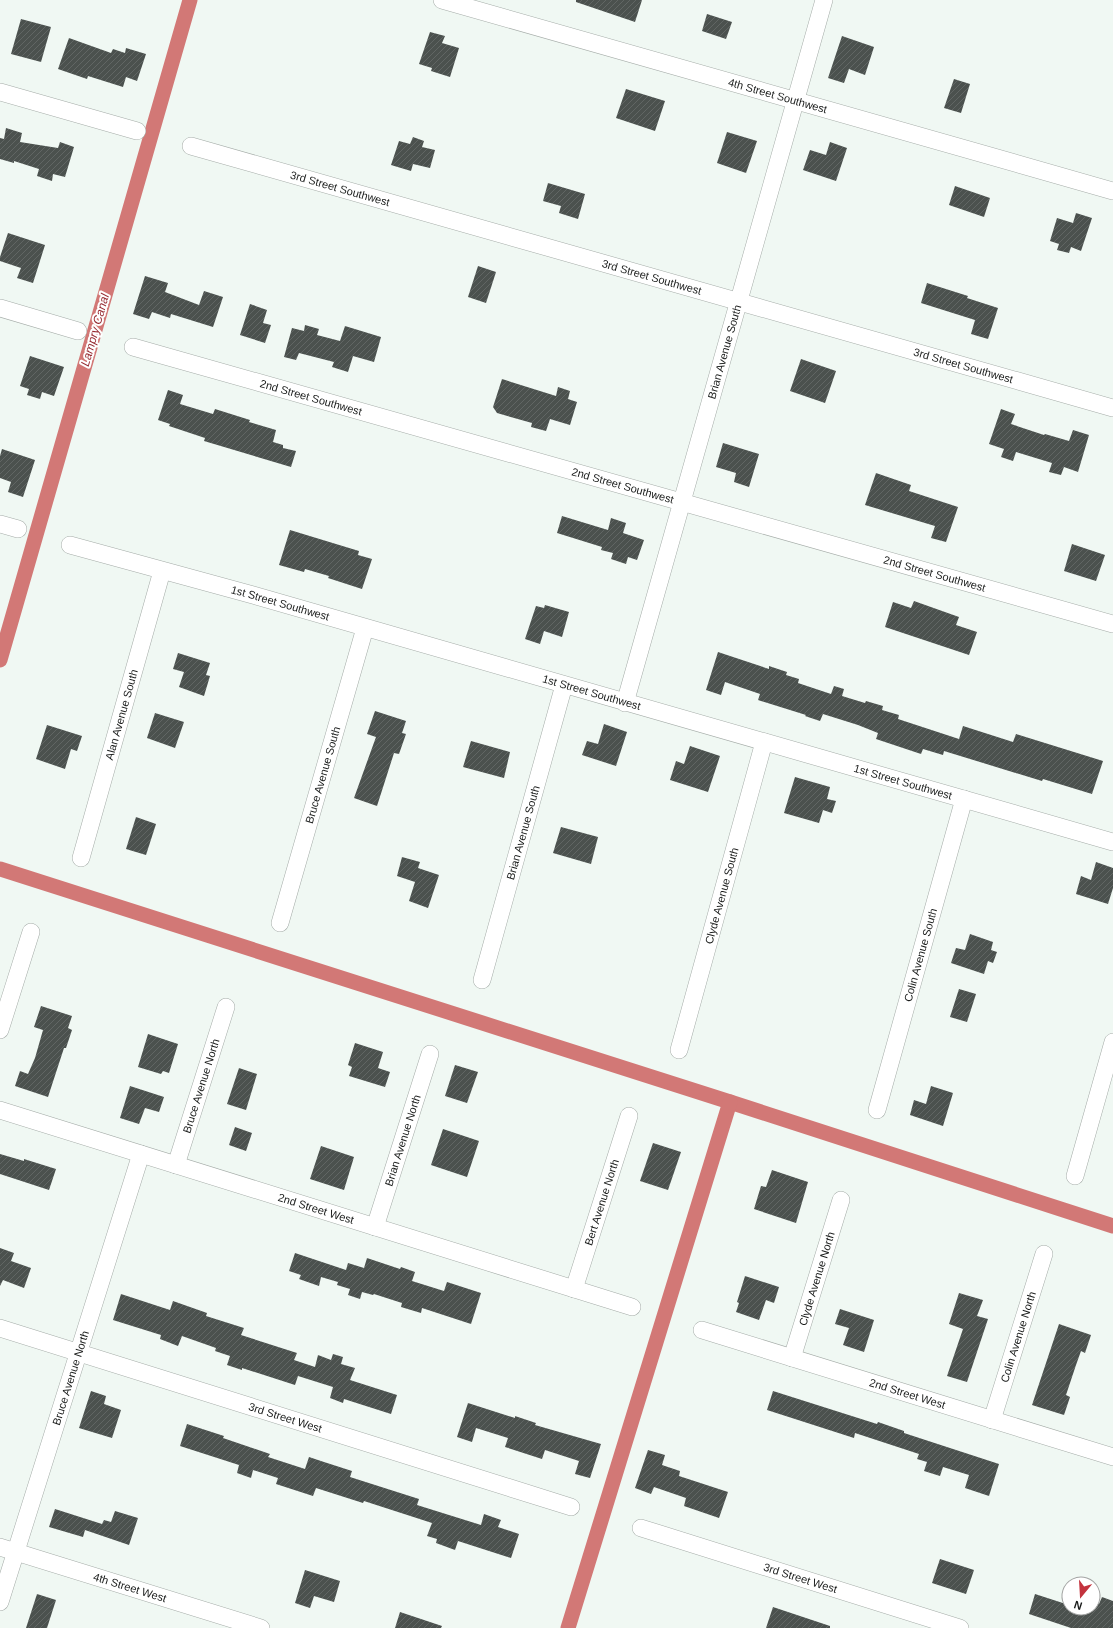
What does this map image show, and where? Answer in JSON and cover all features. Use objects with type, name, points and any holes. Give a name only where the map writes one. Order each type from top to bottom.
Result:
[{"type":"street","name":"4th Street Southwest","points":[[442,0],[1113,191]]},
{"type":"street","name":"Brian Avenue South","points":[[625,703],[824,0]]},
{"type":"street","points":[[0,92],[136,131]]},
{"type":"street","name":"3rd Street Southwest","points":[[191,146],[1113,408]]},
{"type":"street","points":[[0,308],[78,331]]},
{"type":"street","name":"2nd Street Southwest","points":[[133,347],[1113,624]]},
{"type":"street","points":[[0,524],[18,529]]},
{"type":"street","name":"1st Street Southwest","points":[[70,545],[1113,842]]},
{"type":"street","name":"Alan Avenue South","points":[[81,858],[162,571]]},
{"type":"street","name":"Bruce Avenue South","points":[[280,923],[365,628]]},
{"type":"street","name":"Brian Avenue South","points":[[482,980],[564,685]]},
{"type":"street","name":"Clyde Avenue South","points":[[679,1050],[764,742]]},
{"type":"street","name":"Colin Avenue South","points":[[877,1110],[964,799]]},
{"type":"street","points":[[0,1030],[31,932]]},
{"type":"street","name":"Bruce Avenue North","points":[[176,1165],[226,1007]]},
{"type":"street","points":[[1075,1176],[1113,1042]]},
{"type":"street","name":"Brian Avenue North","points":[[375,1227],[430,1054]]},
{"type":"street","name":"2nd Street West","points":[[0,1110],[632,1307]]},
{"type":"street","name":"Bert Avenue North","points":[[574,1289],[629,1116]]},
{"type":"street","name":"Bruce Avenue North","points":[[0,1602],[8,1549],[78,1352],[141,1154]]},
{"type":"street","name":"Clyde Avenue North","points":[[792,1358],[841,1200]]},
{"type":"street","name":"Colin Avenue North","points":[[992,1420],[1044,1254]]},
{"type":"street","name":"3rd Street West","points":[[0,1328],[571,1507]]},
{"type":"street","name":"2nd Street West","points":[[702,1330],[1113,1457]]},
{"type":"street","name":"3rd Street West","points":[[641,1528],[960,1628]]},
{"type":"street","name":"4th Street West","points":[[8,1549],[261,1628]]},
{"type":"building","points":[[576,0],[642,0],[635,22],[576,2]]},
{"type":"building","points":[[707,14],[732,22],[726,39],[702,31]]},
{"type":"building","points":[[21,19],[51,27],[41,62],[11,54]]},
{"type":"building","points":[[430,32],[445,36],[442,43],[459,48],[450,77],[431,71],[432,68],[419,64]]},
{"type":"building","points":[[842,36],[874,47],[865,75],[849,69],[844,83],[828,78]]},
{"type":"building","points":[[69,38],[111,53],[113,49],[125,53],[126,48],[146,54],[137,81],[126,77],[123,87],[88,76],[87,79],[58,69]]},
{"type":"building","points":[[954,79],[970,84],[961,113],[944,108]]},
{"type":"building","points":[[626,89],[665,101],[655,131],[616,118]]},
{"type":"building","points":[[6,128],[22,133],[20,142],[58,148],[60,142],[74,147],[65,177],[53,174],[52,181],[37,176],[39,169],[14,161],[14,163],[0,159],[0,138],[4,139]]},
{"type":"building","points":[[727,132],[757,141],[746,173],[717,163]]},
{"type":"building","points":[[413,137],[424,141],[422,147],[435,150],[430,168],[413,164],[411,171],[391,165],[399,141],[410,144]]},
{"type":"building","points":[[830,142],[847,148],[836,181],[803,170],[810,150],[826,155]]},
{"type":"building","points":[[548,183],[585,194],[578,219],[559,213],[561,206],[543,201]]},
{"type":"building","points":[[955,186],[990,198],[984,217],[949,205]]},
{"type":"building","points":[[1076,213],[1092,218],[1081,251],[1071,247],[1069,253],[1057,250],[1059,244],[1050,241],[1057,218],[1073,223]]},
{"type":"building","points":[[8,233],[45,245],[33,283],[17,278],[21,268],[0,261]]},
{"type":"building","points":[[478,266],[496,272],[486,303],[468,297]]},
{"type":"building","points":[[145,276],[168,283],[165,292],[199,305],[204,291],[223,297],[213,327],[171,314],[170,318],[152,312],[149,319],[133,314]]},
{"type":"building","points":[[927,283],[968,296],[967,298],[998,308],[988,339],[971,334],[975,320],[921,303]]},
{"type":"building","points":[[250,304],[267,310],[263,323],[271,325],[265,343],[240,335]]},
{"type":"building","points":[[305,325],[319,329],[317,335],[340,341],[345,326],[381,337],[374,362],[353,356],[348,372],[332,367],[334,362],[299,353],[296,360],[284,357],[292,328],[304,331]]},
{"type":"building","points":[[30,356],[64,367],[54,396],[42,392],[40,399],[27,395],[29,389],[20,386]]},
{"type":"building","points":[[801,359],[836,371],[825,403],[790,391]]},
{"type":"building","points":[[502,379],[556,396],[558,387],[570,391],[568,399],[577,402],[570,425],[550,419],[546,431],[531,427],[532,423],[497,413],[493,407]]},
{"type":"building","points":[[168,390],[183,395],[180,404],[213,414],[215,409],[250,420],[249,422],[276,430],[273,442],[283,445],[283,448],[296,451],[291,467],[204,441],[205,438],[169,426],[170,424],[158,420]]},
{"type":"building","points":[[1001,409],[1015,414],[1011,424],[1044,435],[1045,434],[1069,441],[1073,430],[1089,435],[1078,472],[1064,467],[1061,475],[1049,472],[1052,463],[1016,452],[1013,461],[1001,457],[1004,449],[989,444]]},
{"type":"building","points":[[723,443],[759,454],[749,487],[734,482],[736,473],[716,467]]},
{"type":"building","points":[[2,449],[35,460],[23,497],[8,492],[11,482],[0,478],[0,456]]},
{"type":"building","points":[[876,473],[911,485],[909,491],[958,507],[946,542],[931,538],[935,526],[865,505]]},
{"type":"building","points":[[562,516],[608,530],[611,518],[626,523],[623,533],[644,540],[637,560],[628,557],[626,564],[611,559],[613,553],[601,550],[602,547],[557,533]]},
{"type":"building","points":[[290,530],[359,551],[358,555],[372,559],[362,589],[328,578],[329,576],[305,569],[304,572],[279,565]]},
{"type":"building","points":[[1072,544],[1105,555],[1096,581],[1064,571]]},
{"type":"building","points":[[914,601],[959,617],[956,625],[977,632],[969,655],[885,627],[893,602],[911,608]]},
{"type":"building","points":[[545,605],[569,612],[562,637],[544,631],[540,644],[525,639],[536,606],[544,608]]},
{"type":"building","points":[[718,652],[769,669],[769,666],[787,672],[786,675],[799,679],[798,683],[831,694],[834,686],[844,689],[842,696],[865,703],[866,701],[883,706],[882,710],[899,715],[898,719],[959,739],[963,726],[1013,742],[1016,734],[1103,761],[1092,794],[1043,779],[1042,781],[944,751],[943,755],[923,749],[921,754],[876,739],[878,733],[858,725],[823,714],[820,721],[758,700],[760,694],[725,682],[721,695],[706,690]]},
{"type":"building","points":[[178,653],[210,663],[206,675],[210,676],[204,696],[179,687],[184,672],[173,669]]},
{"type":"building","points":[[375,711],[406,721],[402,733],[406,734],[399,754],[394,753],[377,806],[354,798],[376,737],[367,734]]},
{"type":"building","points":[[155,713],[184,722],[175,748],[147,738]]},
{"type":"building","points":[[604,724],[627,732],[616,766],[582,755],[587,741],[598,744]]},
{"type":"building","points":[[47,725],[82,736],[77,751],[71,749],[65,769],[36,759]]},
{"type":"building","points":[[471,741],[510,752],[504,778],[463,767]]},
{"type":"building","points":[[690,746],[720,756],[708,792],[670,780],[676,761],[684,764]]},
{"type":"building","points":[[795,777],[830,787],[827,799],[836,801],[832,813],[823,810],[819,823],[784,813]]},
{"type":"building","points":[[136,817],[156,824],[146,855],[126,849]]},
{"type":"building","points":[[561,827],[598,837],[591,864],[553,853]]},
{"type":"building","points":[[402,857],[420,862],[418,868],[439,875],[428,908],[409,901],[415,882],[397,876]]},
{"type":"building","points":[[1096,862],[1113,868],[1113,888],[1108,904],[1076,894],[1081,876],[1091,880]]},
{"type":"building","points":[[970,934],[993,942],[991,950],[997,952],[993,963],[988,961],[984,974],[951,963],[956,948],[965,950]]},
{"type":"building","points":[[959,989],[976,994],[967,1022],[950,1017]]},
{"type":"building","points":[[41,1006],[72,1016],[68,1028],[72,1030],[66,1048],[64,1048],[48,1097],[15,1086],[20,1071],[28,1074],[35,1058],[43,1030],[34,1027]]},
{"type":"building","points":[[148,1034],[178,1044],[169,1073],[163,1071],[161,1074],[138,1067]]},
{"type":"building","points":[[355,1043],[383,1052],[378,1068],[390,1072],[385,1087],[349,1076],[352,1067],[348,1065]]},
{"type":"building","points":[[455,1065],[478,1072],[467,1103],[445,1096]]},
{"type":"building","points":[[239,1068],[257,1074],[246,1110],[227,1104]]},
{"type":"building","points":[[130,1086],[164,1097],[159,1112],[145,1108],[139,1124],[120,1118]]},
{"type":"building","points":[[931,1086],[953,1093],[943,1126],[910,1115],[914,1100],[926,1104]]},
{"type":"building","points":[[235,1127],[252,1133],[246,1151],[229,1145]]},
{"type":"building","points":[[443,1129],[479,1141],[467,1177],[431,1165]]},
{"type":"building","points":[[653,1143],[681,1152],[668,1190],[640,1181]]},
{"type":"building","points":[[321,1146],[354,1157],[344,1190],[310,1179]]},
{"type":"building","points":[[0,1154],[24,1161],[24,1159],[56,1169],[49,1190],[0,1174]]},
{"type":"building","points":[[772,1170],[808,1182],[796,1223],[754,1209],[761,1186],[766,1187]]},
{"type":"building","points":[[0,1248],[14,1253],[11,1261],[31,1268],[24,1288],[3,1280],[0,1286]]},
{"type":"building","points":[[295,1253],[346,1270],[348,1263],[364,1268],[367,1258],[400,1269],[401,1267],[415,1272],[412,1281],[444,1291],[447,1282],[481,1293],[471,1324],[422,1308],[421,1313],[401,1307],[402,1303],[374,1294],[362,1292],[360,1299],[348,1295],[350,1289],[337,1285],[338,1282],[321,1277],[319,1286],[299,1279],[301,1275],[289,1271]]},
{"type":"building","points":[[745,1276],[779,1287],[774,1303],[766,1300],[759,1320],[736,1312],[739,1303],[737,1302]]},
{"type":"building","points":[[959,1293],[983,1300],[977,1316],[988,1319],[967,1382],[947,1376],[963,1329],[949,1324]]},
{"type":"building","points":[[121,1294],[170,1310],[173,1301],[207,1313],[206,1316],[244,1328],[241,1335],[297,1353],[294,1360],[315,1367],[318,1355],[331,1360],[333,1354],[343,1357],[341,1364],[355,1368],[350,1380],[397,1395],[391,1414],[344,1399],[343,1403],[330,1398],[333,1387],[298,1376],[295,1385],[242,1368],[242,1370],[227,1365],[230,1356],[215,1351],[216,1348],[182,1336],[178,1346],[160,1339],[161,1335],[113,1320]]},
{"type":"building","points":[[840,1309],[874,1320],[864,1352],[843,1345],[849,1328],[835,1324]]},
{"type":"building","points":[[1059,1324],[1091,1335],[1085,1353],[1081,1351],[1076,1365],[1066,1395],[1070,1397],[1064,1415],[1032,1405]]},
{"type":"building","points":[[91,1391],[106,1396],[104,1404],[121,1410],[112,1438],[79,1428]]},
{"type":"building","points":[[773,1391],[877,1424],[878,1422],[904,1431],[904,1433],[999,1464],[989,1496],[965,1488],[969,1475],[943,1467],[940,1476],[924,1471],[927,1462],[917,1459],[919,1454],[855,1433],[854,1438],[767,1410]]},
{"type":"building","points":[[468,1403],[515,1418],[515,1416],[536,1423],[535,1425],[601,1444],[590,1478],[575,1474],[579,1461],[545,1450],[542,1459],[505,1447],[508,1438],[476,1428],[472,1442],[457,1437]]},
{"type":"building","points":[[187,1424],[224,1436],[223,1438],[270,1454],[268,1457],[305,1469],[309,1457],[352,1471],[350,1477],[419,1499],[417,1505],[481,1525],[484,1514],[501,1520],[498,1527],[519,1534],[511,1558],[458,1541],[455,1550],[436,1543],[437,1539],[427,1536],[432,1523],[364,1501],[363,1503],[316,1488],[313,1496],[276,1484],[278,1478],[253,1470],[251,1478],[237,1473],[239,1465],[180,1446]]},
{"type":"building","points":[[648,1450],[665,1455],[662,1465],[680,1471],[679,1476],[728,1492],[719,1518],[684,1506],[686,1498],[654,1487],[651,1494],[635,1488]]},
{"type":"building","points":[[55,1509],[102,1524],[104,1520],[111,1522],[115,1511],[138,1518],[129,1545],[85,1530],[83,1537],[49,1527]]},
{"type":"building","points":[[940,1559],[974,1570],[966,1594],[932,1583]]},
{"type":"building","points":[[305,1570],[340,1581],[334,1602],[314,1596],[310,1608],[295,1603]]},
{"type":"building","points":[[37,1594],[56,1600],[47,1628],[26,1628]]},
{"type":"building","points":[[1035,1594],[1061,1602],[1061,1616],[1101,1616],[1102,1597],[1113,1601],[1113,1628],[1071,1628],[1029,1614]]},
{"type":"building","points":[[773,1607],[830,1626],[830,1628],[766,1628]]},
{"type":"building","points":[[400,1612],[442,1626],[441,1628],[395,1628]]},
{"type":"waterway","name":"Lampry Canal","points":[[0,660],[190,0]]},
{"type":"waterway","points":[[0,869],[1113,1226]]},
{"type":"waterway","points":[[568,1628],[730,1102]]}]
